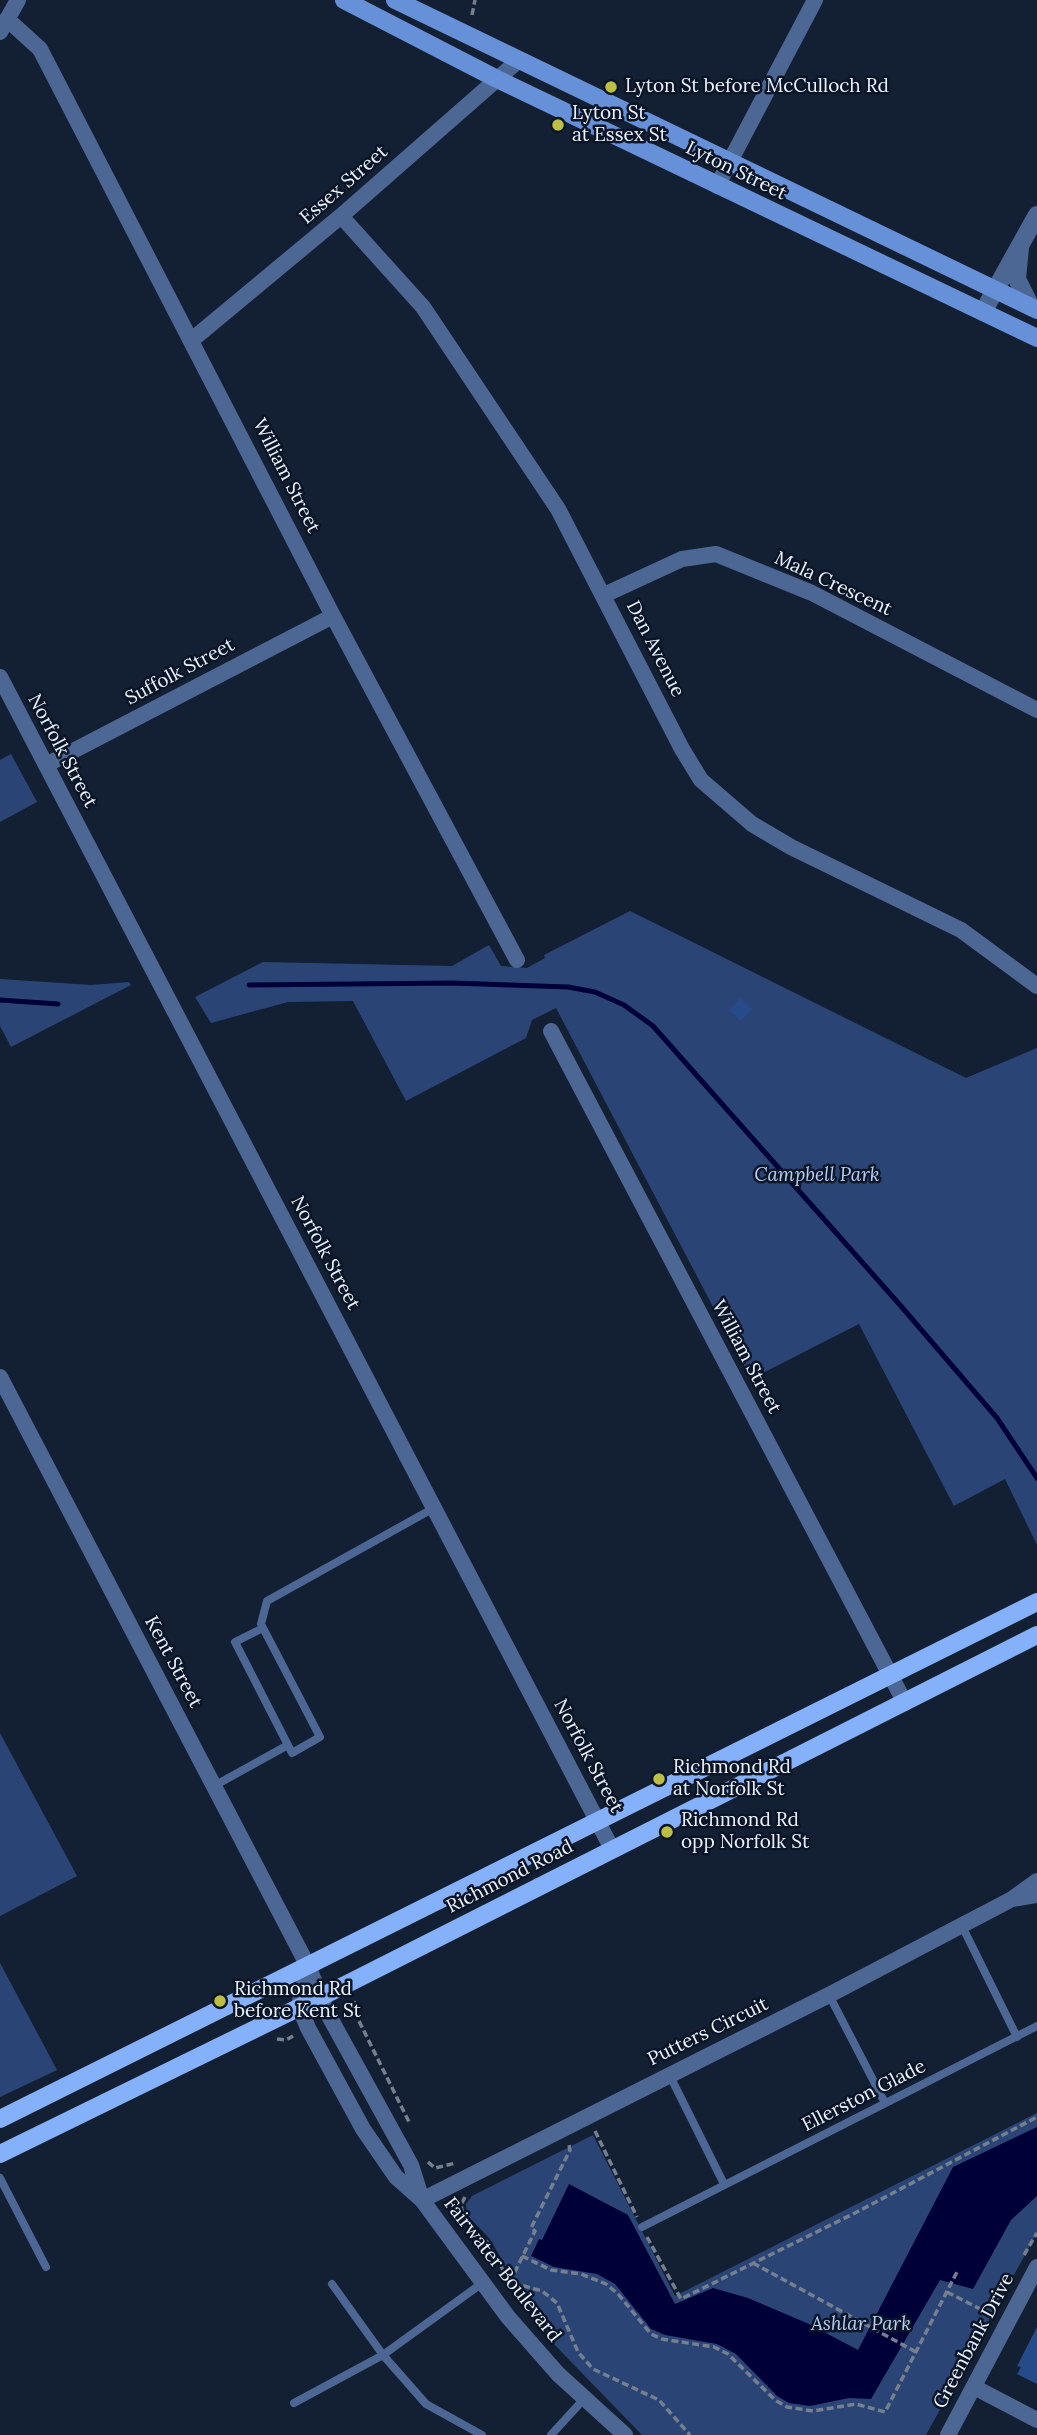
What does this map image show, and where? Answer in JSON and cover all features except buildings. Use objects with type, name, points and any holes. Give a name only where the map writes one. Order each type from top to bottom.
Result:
[{"type":"main road","name":"Lyton Street","points":[[344,0],[497,79],[1037,338]]},
{"type":"main road","name":"Lyton Street","points":[[395,0],[1034,308]]},
{"type":"main road","name":"Richmond Road","points":[[0,2119],[1037,1602]]},
{"type":"main road","name":"Richmond Road","points":[[0,2154],[322,1996],[1037,1635]]},
{"type":"street","points":[[4,26],[18,0]]},
{"type":"street","points":[[717,186],[815,0]]},
{"type":"street","name":"William Street","points":[[4,26],[40,49],[333,615],[517,960]]},
{"type":"street","name":"Essex Street","points":[[193,340],[341,216],[519,60]]},
{"type":"street","points":[[983,312],[1037,215]]},
{"type":"street","name":"Dan Avenue","points":[[341,216],[423,307],[558,509],[682,750],[701,780],[752,824],[791,847],[961,930],[1037,986]]},
{"type":"street","points":[[1020,248],[1017,279],[1034,308]]},
{"type":"street","name":"Mala Crescent","points":[[604,595],[682,559],[716,554],[812,593],[1037,710]]},
{"type":"street","name":"Suffolk Street","points":[[46,765],[333,615]]},
{"type":"street","name":"Norfolk Street","points":[[0,677],[612,1849]]},
{"type":"street","name":"William Street","points":[[551,1031],[905,1703]]},
{"type":"street","name":"Kent Street","points":[[0,1377],[308,1966]]},
{"type":"street","name":"Putters Circuit","points":[[422,2200],[829,1995],[1012,1899],[1037,1881]]},
{"type":"street","name":"Putters Circuit","points":[[1012,1899],[1037,1895]]},
{"type":"street","points":[[308,1966],[299,2006],[337,2084],[363,2129],[396,2176],[422,2200]]},
{"type":"street","name":"Fairwater Boulevard","points":[[308,1966],[329,2017],[411,2165],[422,2200],[481,2284],[532,2345],[584,2399],[625,2435]]},
{"type":"street","name":"Greenbank Drive","points":[[948,2435],[1037,2267]]},
{"type":"street","points":[[974,2387],[1037,2420]]},
{"type":"lane","points":[[263,1628],[235,1642],[292,1753],[320,1737],[263,1628],[261,1620],[270,1597],[434,1508]]},
{"type":"lane","points":[[214,1786],[288,1745]]},
{"type":"lane","points":[[961,1926],[1017,2037]]},
{"type":"lane","points":[[829,1995],[885,2103]]},
{"type":"lane","name":"Ellerston Glade","points":[[642,2227],[1037,2026]]},
{"type":"lane","points":[[669,2074],[724,2184]]},
{"type":"lane","points":[[0,2178],[46,2267]]},
{"type":"lane","points":[[332,2284],[383,2356],[426,2404],[482,2435]]},
{"type":"lane","points":[[294,2403],[383,2356],[481,2284]]},
{"type":"lane","points":[[551,2435],[584,2399]]},
{"type":"path","points":[[472,15],[475,0]]},
{"type":"path","points":[[353,1996],[356,2015],[411,2126]]},
{"type":"path","points":[[595,2131],[681,2299],[855,2214],[1037,2117]]},
{"type":"path","points":[[510,2282],[535,2231],[531,2228],[570,2150],[568,2143]]},
{"type":"path","points":[[423,2151],[435,2168],[455,2162]]},
{"type":"path","points":[[470,2193],[461,2205],[464,2219],[488,2242],[510,2282],[542,2291],[557,2303],[578,2352],[593,2369],[647,2392],[669,2410],[690,2435]]},
{"type":"path","points":[[522,2256],[551,2270],[581,2274],[606,2284],[618,2294],[651,2334],[673,2342],[714,2347],[728,2354],[775,2400],[800,2410],[825,2410],[856,2404],[885,2412],[958,2270]]},
{"type":"path","points":[[753,2263],[916,2352]]},
{"type":"path","points":[[947,2292],[992,2315]]},
{"type":"green space","points":[[11,754],[37,802],[0,822],[0,760]]},
{"type":"green space","name":"Campbell Park","points":[[630,911],[966,1078],[1037,1048],[1037,1545],[1005,1479],[954,1506],[859,1324],[751,1379],[556,1008],[532,1020],[526,1038],[406,1101],[353,1001],[288,1002],[211,1023],[195,997],[263,962],[452,966],[489,945],[501,966],[527,968],[545,958],[544,955]]},
{"type":"green space","points":[[0,979],[91,985],[129,982],[131,985],[11,1047],[0,1026]]},
{"type":"green space","points":[[0,1733],[77,1876],[0,1916]]},
{"type":"green space","points":[[0,1963],[57,2070],[0,2097]]},
{"type":"green space","name":"Ashlar Park","points":[[1037,2113],[1037,2233],[926,2435],[642,2435],[547,2337],[490,2239],[467,2215],[466,2204],[472,2196],[593,2135],[675,2296]]},
{"type":"shaded area","points":[[1037,2127],[1037,2196],[1011,2220],[973,2289],[940,2280],[871,2399],[849,2398],[810,2406],[789,2403],[777,2396],[736,2354],[717,2344],[665,2335],[651,2329],[615,2284],[597,2274],[554,2267],[531,2256],[539,2239],[542,2240],[569,2184],[628,2215],[675,2304],[713,2288],[748,2298],[809,2324],[858,2350],[953,2167]]},
{"type":"waterway","points":[[249,985],[452,983],[568,987],[595,992],[624,1005],[653,1026],[900,1305],[997,1418],[1037,1478]]},
{"type":"waterway","points":[[0,1000],[58,1004]]},
{"type":"place","name":"Lyton St before McCulloch Rd","points":[[611,87]]},
{"type":"place","name":"Lyton St at Essex St","points":[[558,125]]},
{"type":"place","name":"Richmond Rd at Norfolk St","points":[[659,1779]]},
{"type":"place","name":"Richmond Rd opp Norfolk St","points":[[667,1832]]},
{"type":"place","name":"Richmond Rd before Kent St","points":[[220,2001]]}]
